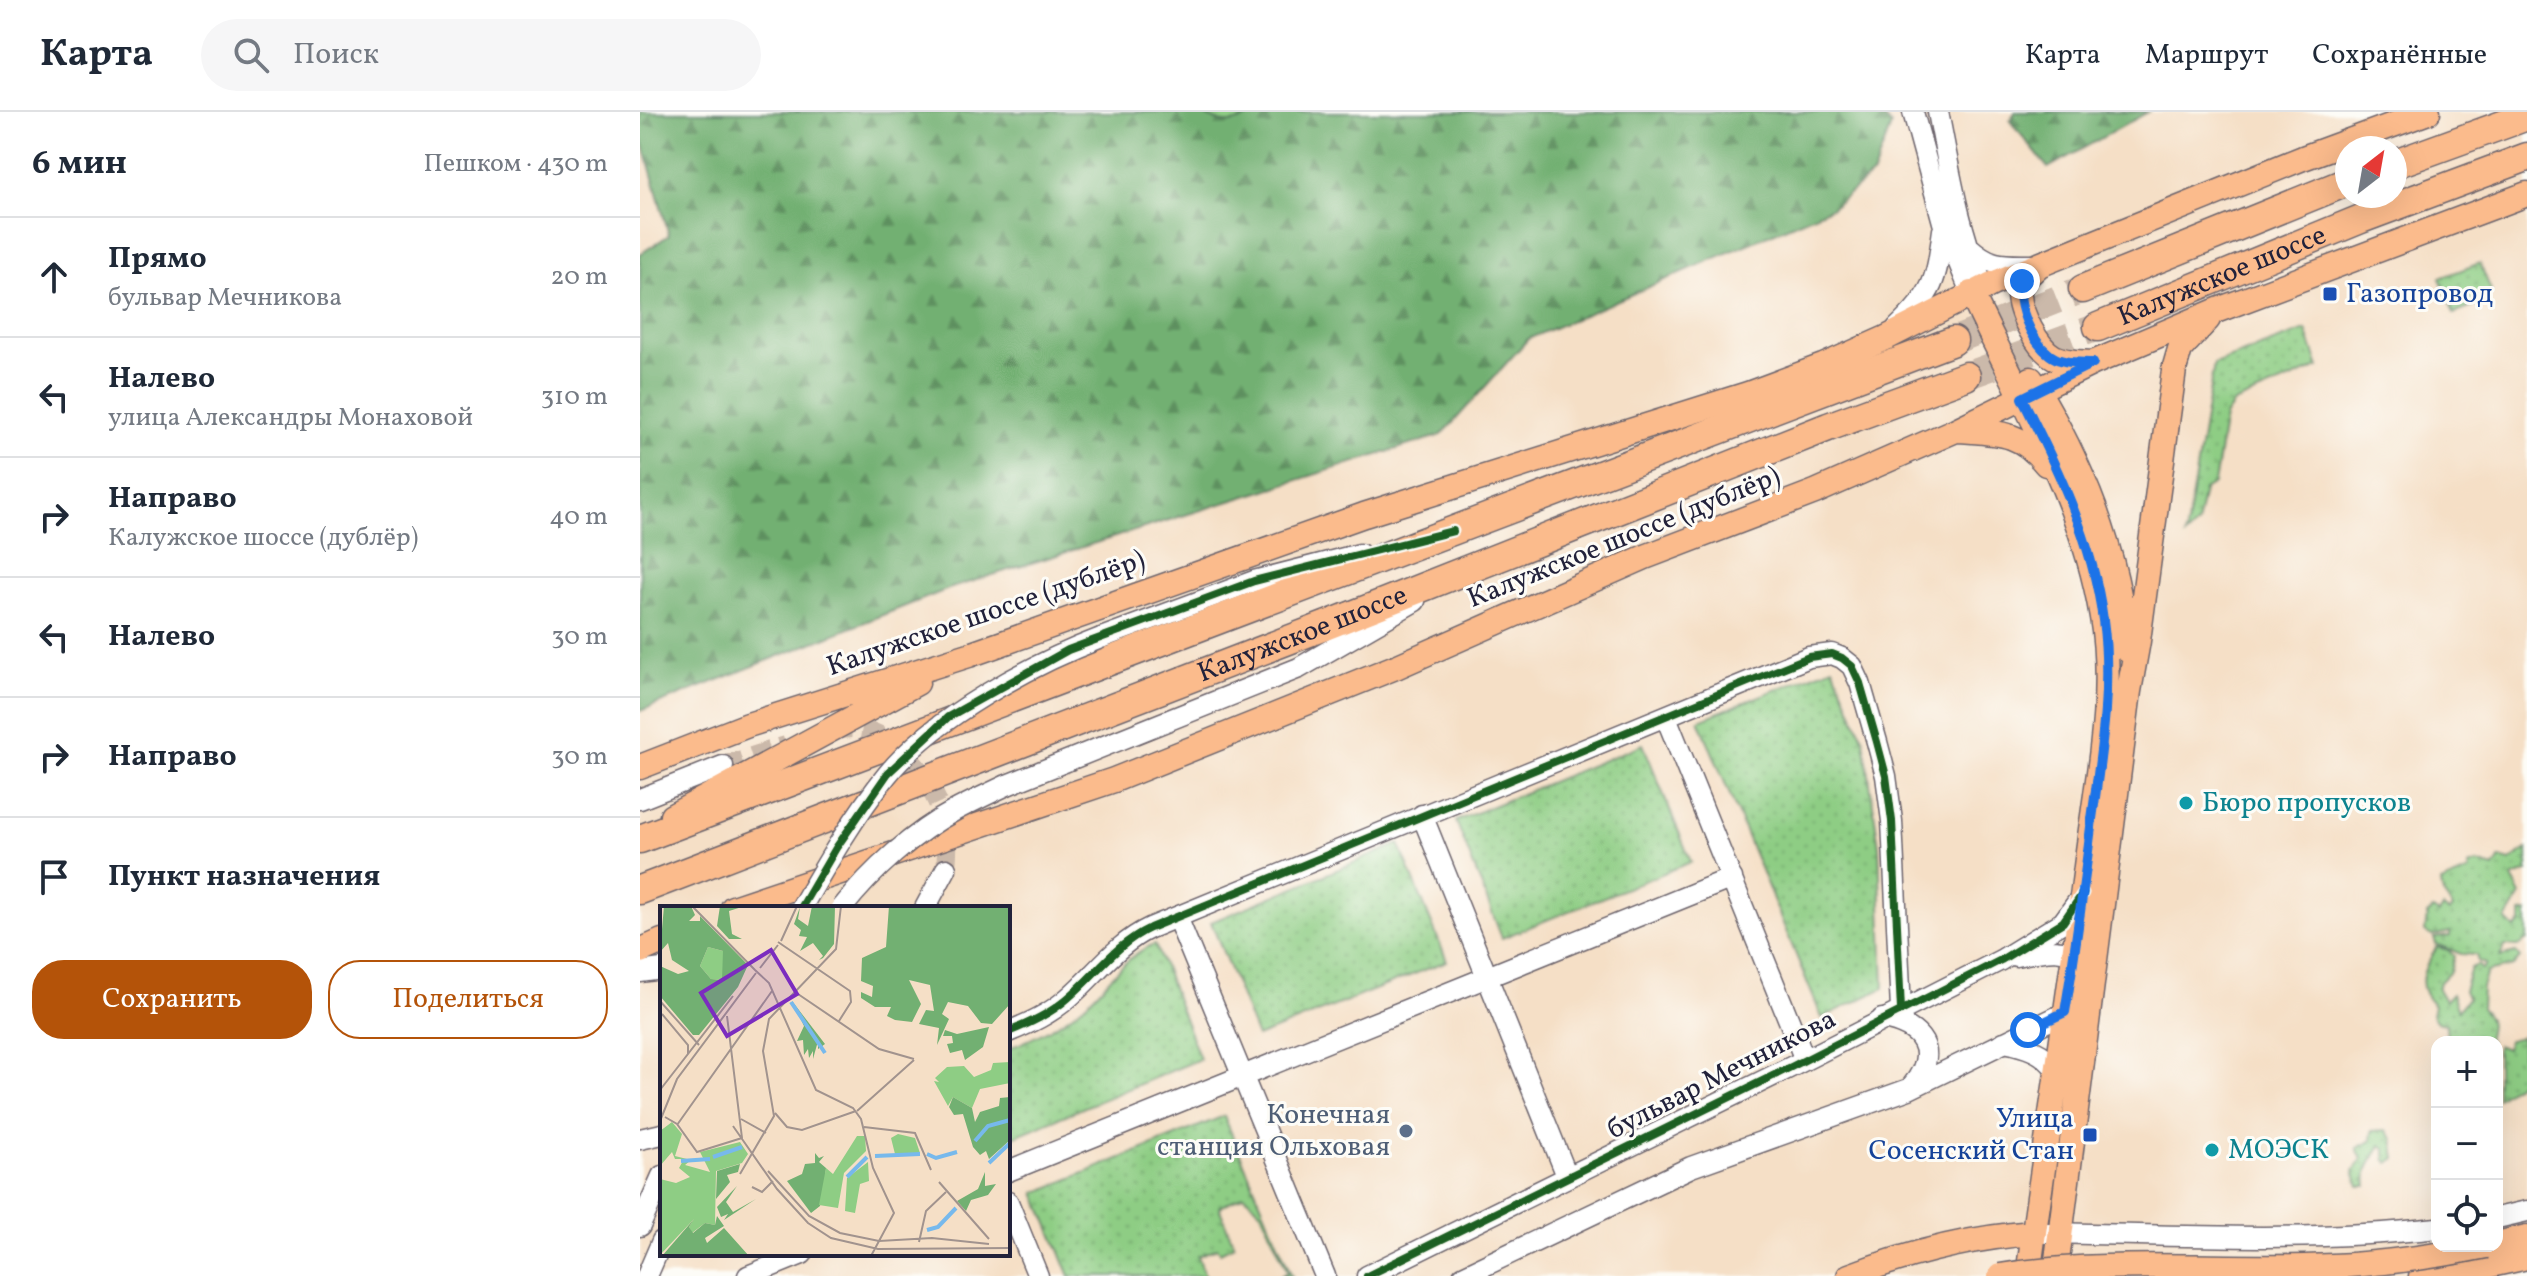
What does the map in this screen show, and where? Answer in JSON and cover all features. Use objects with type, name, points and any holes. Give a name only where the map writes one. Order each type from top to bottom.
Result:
[{"type":"highway","points":[[2407,160],[2527,116]]},
{"type":"highway","name":"Калужское шоссе","points":[[2098,327],[2361,219],[2527,157]]},
{"type":"highway","name":"Калужское шоссе","points":[[2083,289],[2335,187]]},
{"type":"highway","name":"Калужское шоссе","points":[[640,836],[1953,341]]},
{"type":"highway","name":"Калужское шоссе","points":[[640,890],[1966,376]]},
{"type":"main road","name":"Калужское шоссе (дублёр)","points":[[640,767],[748,725],[969,655],[1364,515],[1748,394],[1886,338],[1978,290],[2303,158],[2428,112]]},
{"type":"main road","name":"Калужское шоссе (дублёр)","points":[[739,906],[1114,780],[1398,666],[1645,557],[1815,492],[1956,430],[2093,363],[2218,310],[2527,194]]},
{"type":"main road","points":[[2039,265],[2022,281],[2019,292],[2038,344],[2051,356],[2065,362],[2093,363]]},
{"type":"main road","points":[[1978,290],[2009,341],[2030,394],[2045,421],[2082,472],[2111,555],[2123,607],[2129,691]]},
{"type":"main road","points":[[2055,1276],[2129,691],[2145,595],[2174,370],[2180,349],[2218,310]]},
{"type":"main road","points":[[2028,1276],[2104,732],[2106,668],[2103,618],[2094,579],[2045,421]]},
{"type":"main road","points":[[1956,430],[2006,435],[2024,441],[2064,486]]},
{"type":"main road","points":[[640,836],[969,655]]},
{"type":"main road","points":[[640,951],[660,942]]},
{"type":"main road","points":[[1849,1276],[1878,1265],[1956,1245],[2034,1233]]},
{"type":"main road","points":[[2503,1243],[2527,1237]]},
{"type":"main road","points":[[2000,1276],[2042,1269],[2128,1265],[2307,1267],[2444,1252]]},
{"type":"main road","points":[[2421,1276],[2527,1257]]},
{"type":"street","points":[[1913,112],[1944,226],[1978,290]]},
{"type":"street","points":[[1938,112],[1956,206],[1978,290]]},
{"type":"street","points":[[1886,338],[1920,306],[1934,283],[1940,264],[1944,226]]},
{"type":"street","points":[[1968,246],[1997,265],[2039,265]]},
{"type":"street","points":[[802,906],[836,848],[888,773],[948,717],[1068,650],[1254,581],[1453,531]]},
{"type":"street","points":[[844,906],[856,890],[909,841],[954,810],[1007,785],[1299,668],[1475,566]]},
{"type":"street","points":[[1010,1031],[1061,1005],[1131,938],[1177,917],[1819,654],[1837,655],[1852,666],[1860,683],[1890,800],[1892,1014],[1921,1037],[1926,1048],[1926,1062],[1909,1089]]},
{"type":"street","points":[[1666,717],[1805,1060]]},
{"type":"street","points":[[640,799],[723,766]]},
{"type":"street","points":[[1422,815],[1567,1176]]},
{"type":"street","points":[[926,906],[946,869]]},
{"type":"street","points":[[1010,1170],[1732,878]]},
{"type":"street","name":"бульвар Мечникова","points":[[1367,1276],[2001,960],[2063,922],[2083,893]]},
{"type":"street","points":[[1177,917],[1325,1276]]},
{"type":"street","points":[[1463,1276],[1691,1167],[1909,1089],[2065,1012],[2092,990],[2084,960],[2075,954],[2053,948],[2001,960]]},
{"type":"street","points":[[640,972],[660,969]]},
{"type":"street","points":[[2004,1042],[2039,1053],[2056,1070]]},
{"type":"street","points":[[640,1139],[660,1134]]},
{"type":"street","points":[[640,1226],[660,1181]]},
{"type":"street","points":[[1010,1207],[1038,1276]]},
{"type":"street","points":[[2503,1217],[2527,1211]]},
{"type":"street","points":[[2034,1233],[2293,1239],[2431,1229]]},
{"type":"street","points":[[648,1275],[660,1246]]},
{"type":"street","points":[[748,1276],[797,1256]]},
{"type":"green space","points":[[640,112],[1199,112],[1222,123],[1235,123],[1257,112],[1880,112],[1891,126],[1873,174],[1833,207],[1528,339],[1442,435],[951,588],[640,711],[640,254],[669,235],[640,132]]},
{"type":"green space","points":[[1199,112],[1257,112],[1235,123],[1222,123]]},
{"type":"green space","points":[[2015,112],[2148,112],[2048,168],[2010,121]]},
{"type":"green space","points":[[2480,263],[2491,291],[2485,302],[2454,314],[2440,278]]},
{"type":"green space","points":[[2306,330],[2319,367],[2234,403],[2225,416],[2214,484],[2204,490],[2197,525],[2185,536],[2214,364]]},
{"type":"green space","points":[[1833,667],[1864,740],[1879,847],[1884,988],[1822,1018],[1699,720]]},
{"type":"green space","points":[[1643,744],[1691,862],[1502,938],[1456,821]]},
{"type":"green space","points":[[1399,844],[1447,961],[1257,1037],[1211,922]]},
{"type":"green space","points":[[2527,849],[2527,872],[2512,878],[2521,895],[2506,920],[2515,929],[2521,923],[2521,913],[2527,912],[2527,940],[2518,946],[2505,946],[2500,957],[2516,953],[2520,958],[2513,966],[2487,972],[2482,987],[2481,1008],[2489,1019],[2488,1036],[2447,1036],[2446,1024],[2437,1022],[2432,1015],[2434,1005],[2422,983],[2428,962],[2437,947],[2448,950],[2454,956],[2450,972],[2440,982],[2438,989],[2445,1001],[2452,994],[2458,1010],[2468,998],[2464,991],[2471,968],[2478,965],[2482,970],[2486,964],[2478,962],[2476,955],[2461,954],[2436,944],[2434,938],[2450,936],[2450,932],[2432,936],[2425,932],[2427,915],[2433,910],[2439,914],[2443,908],[2449,912],[2453,908],[2443,894],[2441,883],[2469,871],[2468,866],[2477,863],[2494,868],[2500,858],[2510,861]]},
{"type":"green space","points":[[1155,944],[1200,1059],[1013,1137],[1010,1129],[1010,1048],[1066,1019],[1144,949]]},
{"type":"green space","points":[[2521,1037],[2521,1056],[2527,1061],[2527,1077],[2503,1094],[2503,1048],[2506,1049],[2509,1040]]},
{"type":"green space","points":[[1224,1116],[1292,1276],[1281,1276],[1288,1272],[1261,1211],[1244,1195],[1219,1207],[1234,1245],[1220,1252],[1217,1248],[1198,1256],[1205,1276],[1070,1276],[1035,1193]]},
{"type":"green space","points":[[2386,1130],[2393,1139],[2396,1158],[2389,1163],[2385,1159],[2385,1148],[2381,1145],[2368,1168],[2367,1186],[2359,1186],[2354,1171],[2362,1159],[2357,1148],[2371,1141],[2372,1131]]},
{"type":"tunnel","points":[[1953,341],[2083,289]]},
{"type":"tunnel","points":[[1966,376],[2098,327]]},
{"type":"tunnel","points":[[832,731],[851,728],[870,732],[903,752],[916,767],[928,784],[944,819],[946,869]]},
{"type":"tunnel","points":[[723,766],[786,746]]},
{"type":"cycle path","points":[[802,906],[836,848],[888,773],[948,717],[1068,650],[1254,581],[1453,531]]},
{"type":"cycle path","points":[[1010,1031],[1040,1018],[1061,1004],[1116,951],[1150,928],[1809,657],[1832,654],[1852,666],[1860,683],[1886,776],[1892,821],[1901,1010]]},
{"type":"cycle path","points":[[1367,1276],[2001,960],[2063,922],[2083,893]]},
{"type":"place","name":"Газопровод","points":[[2330,294]]},
{"type":"place","name":"Бюро пропусков","points":[[2186,803]]},
{"type":"place","name":"Конечная станция Ольховая","points":[[1406,1131]]},
{"type":"place","name":"Улица Сосенский Стан","points":[[2090,1135]]},
{"type":"place","name":"МОЭСК","points":[[2212,1150]]},
{"type":"route","points":[[2022,281],[2019,292],[2022,307],[2038,344],[2051,356],[2065,362],[2093,363],[2022,398],[2073,507],[2103,618],[2106,668],[2104,732],[2065,1012],[2028,1030]]}]
